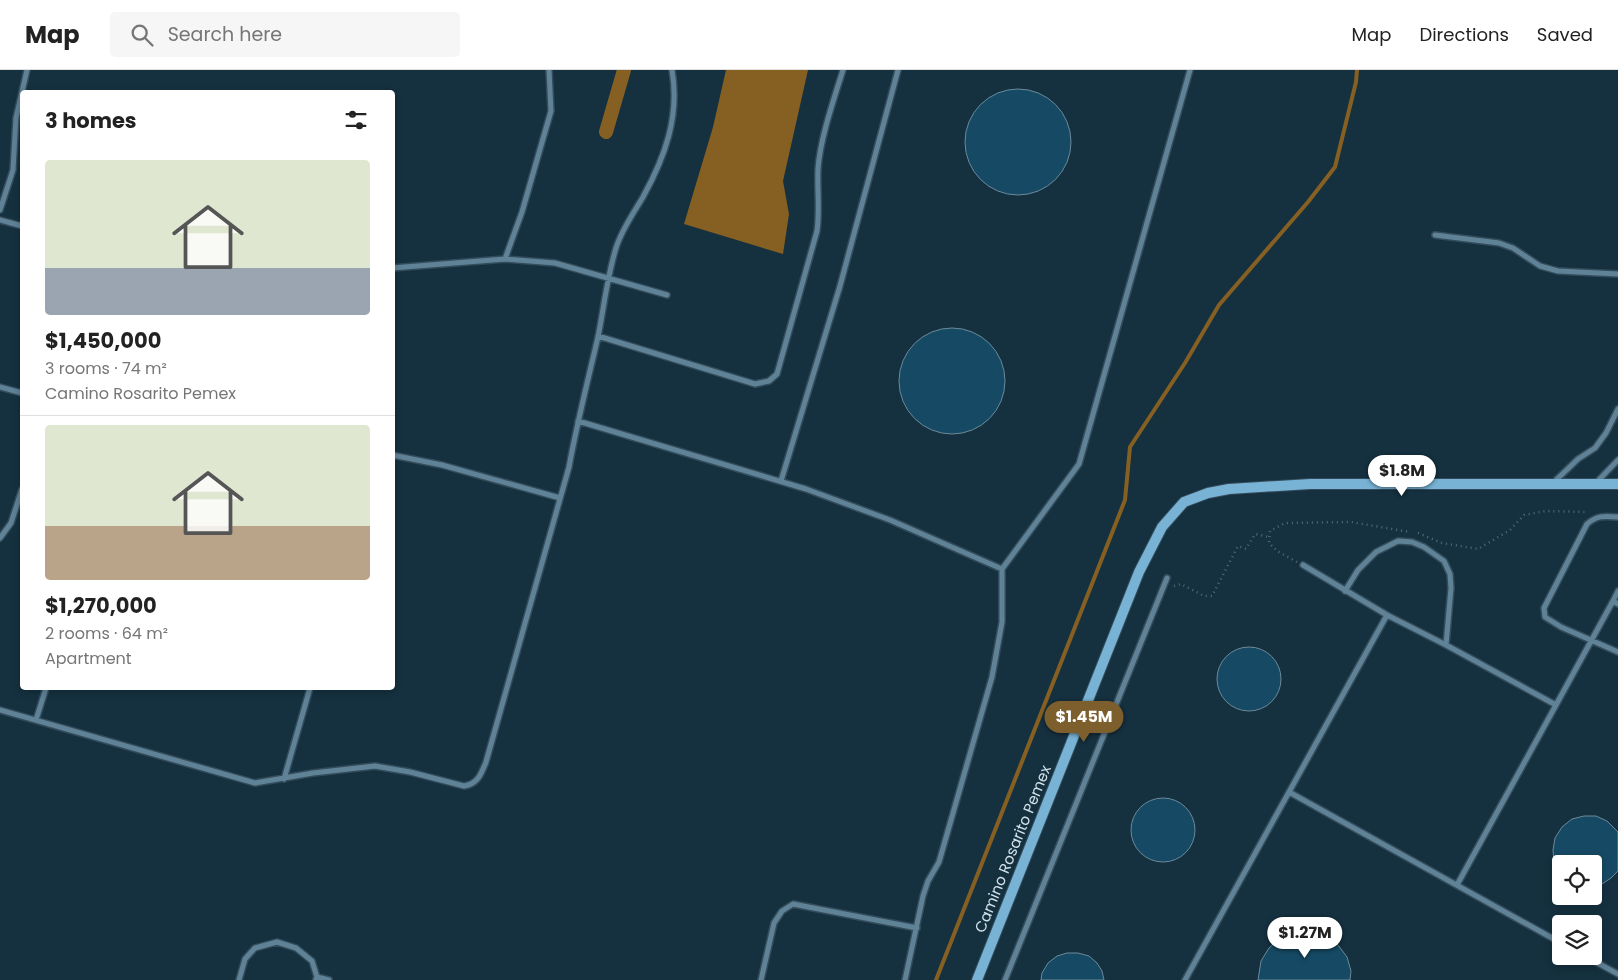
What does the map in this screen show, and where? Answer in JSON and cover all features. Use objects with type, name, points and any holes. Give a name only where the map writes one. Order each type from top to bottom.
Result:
[{"type":"street","name":"Camino Rosarito Pemex","points":[[977,980],[1138,572],[1162,527],[1184,502],[1229,488],[1310,484],[1618,484]]},
{"type":"lane","points":[[22,90],[27,70]]},
{"type":"lane","points":[[505,260],[522,212],[551,111],[550,70]]},
{"type":"lane","points":[[0,710],[238,780],[255,783],[313,773],[375,766],[410,772],[464,786],[472,785],[477,780],[486,762],[569,467],[598,336],[608,277],[623,230],[659,167],[665,150],[670,132],[674,102],[672,70]]},
{"type":"lane","points":[[598,336],[755,384],[769,380],[777,374],[781,367],[817,231],[819,215],[818,168],[828,122],[843,70]]},
{"type":"lane","points":[[781,481],[840,286],[898,70]]},
{"type":"lane","points":[[905,980],[923,896],[928,881],[940,862],[992,677],[1002,622],[1002,569],[1079,464],[1190,70]]},
{"type":"lane","points":[[0,210],[13,170],[16,118],[20,101]]},
{"type":"lane","points":[[0,220],[20,225]]},
{"type":"lane","points":[[1435,235],[1499,243],[1513,248],[1540,266],[1558,271],[1618,274]]},
{"type":"lane","points":[[395,268],[505,260],[555,263],[667,294]]},
{"type":"lane","points":[[0,387],[20,392]]},
{"type":"lane","points":[[1550,485],[1578,459],[1595,448],[1606,433],[1618,409]]},
{"type":"lane","points":[[578,421],[781,481],[890,520],[1002,569]]},
{"type":"lane","points":[[395,456],[442,465],[560,498]]},
{"type":"lane","points":[[1595,484],[1618,460]]},
{"type":"lane","points":[[0,538],[11,523],[20,495]]},
{"type":"lane","points":[[1618,517],[1601,516],[1587,524],[1544,608],[1545,617],[1562,627],[1618,652]]},
{"type":"lane","points":[[1346,591],[1358,570],[1376,552],[1398,541],[1412,542],[1424,547],[1444,562],[1450,574],[1451,588],[1446,644]]},
{"type":"lane","points":[[1303,565],[1387,615],[1446,644],[1556,705]]},
{"type":"lane","points":[[1005,980],[1167,578]]},
{"type":"lane","points":[[1458,885],[1592,640],[1616,602],[1618,591]]},
{"type":"lane","points":[[1185,980],[1387,615]]},
{"type":"lane","points":[[36,720],[45,690]]},
{"type":"lane","points":[[284,779],[309,690]]},
{"type":"lane","points":[[1289,792],[1552,938]]},
{"type":"lane","points":[[761,980],[774,922],[782,911],[793,904],[917,928]]},
{"type":"lane","points":[[239,980],[245,959],[255,948],[277,942],[296,948],[312,960],[317,978],[329,980]]},
{"type":"lane","points":[[1602,965],[1618,974]]},
{"type":"path","points":[[1303,565],[1277,550],[1269,543],[1270,532],[1285,523],[1351,522],[1416,533],[1442,543],[1478,549],[1510,530],[1524,515],[1546,511],[1588,512],[1593,519]]},
{"type":"path","points":[[1163,588],[1181,584],[1204,596],[1212,596],[1238,546],[1246,550],[1255,534],[1269,536]]},
{"type":"shaded area","points":[[726,70],[808,70],[783,181],[789,214],[783,254],[684,224],[713,127]]},
{"type":"building","points":[[1018,89],[1038,93],[1056,104],[1067,122],[1071,142],[1067,162],[1056,180],[1038,191],[1018,195],[998,191],[980,180],[969,162],[965,142],[969,122],[980,104],[998,93]]},
{"type":"building","points":[[952,328],[972,332],[990,343],[1001,361],[1005,381],[1001,401],[990,419],[972,430],[952,434],[932,430],[914,419],[903,401],[899,381],[903,361],[914,343],[932,332]]},
{"type":"building","points":[[1249,647],[1261,649],[1272,656],[1279,667],[1281,679],[1279,691],[1272,702],[1261,709],[1249,711],[1237,709],[1226,702],[1219,691],[1217,679],[1219,667],[1226,656],[1237,649]]},
{"type":"building","points":[[1163,798],[1175,800],[1186,807],[1193,818],[1195,830],[1193,842],[1186,853],[1175,860],[1163,862],[1151,860],[1140,853],[1133,842],[1131,830],[1133,818],[1140,807],[1151,800]]},
{"type":"building","points":[[1596,816],[1607,821],[1618,832],[1618,871],[1602,884],[1602,855],[1553,855],[1555,838],[1562,827],[1572,819]]},
{"type":"building","points":[[1296,931],[1312,931],[1327,936],[1338,945],[1347,957],[1351,971],[1350,980],[1258,980],[1261,961],[1269,948],[1281,937]]},
{"type":"building","points":[[1067,953],[1089,956],[1102,971],[1104,980],[1041,980],[1042,973],[1048,963],[1057,956]]},
{"type":"waterway","points":[[606,132],[624,70]]},
{"type":"waterway","points":[[936,980],[1125,500],[1130,447],[1185,363],[1219,305],[1308,202],[1335,167],[1356,82],[1357,70]]}]
